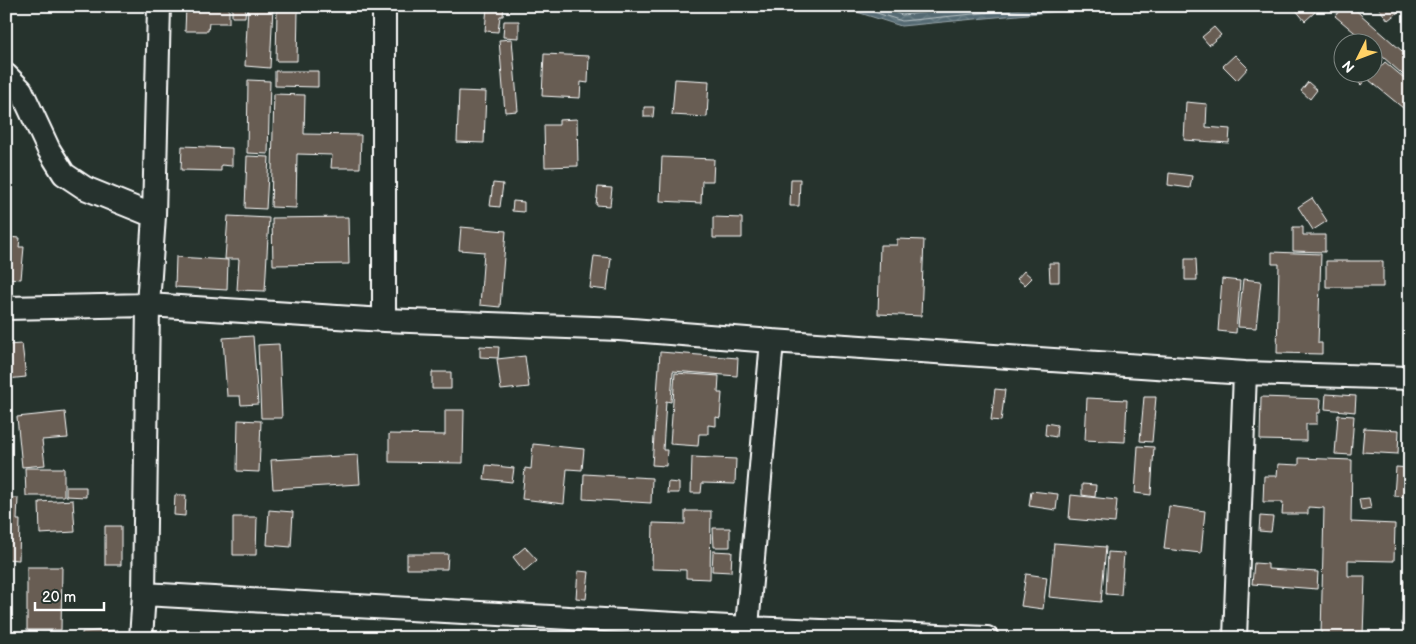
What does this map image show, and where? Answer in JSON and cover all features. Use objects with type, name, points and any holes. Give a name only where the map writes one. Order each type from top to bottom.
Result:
[{"type":"street","points":[[141,638],[144,594],[148,305],[154,216],[159,6]]},
{"type":"street","points":[[384,6],[384,320]]},
{"type":"street","points":[[6,75],[21,90],[49,150],[64,174],[84,188],[154,216]]},
{"type":"street","points":[[6,308],[148,305],[384,320],[619,329],[1245,373],[1410,378]]},
{"type":"street","points":[[746,633],[772,341]]},
{"type":"street","points":[[1235,638],[1245,373]]},
{"type":"street","points":[[144,594],[746,633],[987,638]]},
{"type":"water","points":[[838,6],[1070,6],[1060,11],[901,26]]},
{"type":"building","points":[[186,6],[229,6],[229,23],[209,23],[208,31],[185,31]]},
{"type":"building","points":[[232,6],[246,6],[245,17],[232,17]]},
{"type":"building","points":[[248,6],[273,6],[270,68],[245,66]]},
{"type":"building","points":[[487,6],[504,6],[503,16],[500,16],[498,32],[485,31]]},
{"type":"building","points":[[1298,6],[1310,6],[1315,12],[1305,21],[1295,9]]},
{"type":"building","points":[[1344,6],[1351,6],[1380,32],[1354,32],[1335,16]]},
{"type":"building","points":[[1377,6],[1406,6],[1388,20]]},
{"type":"building","points":[[277,10],[298,10],[297,61],[276,61]]},
{"type":"building","points":[[504,21],[519,21],[519,38],[503,37]]},
{"type":"building","points":[[1214,27],[1221,35],[1209,45],[1202,37]]},
{"type":"building","points":[[1384,35],[1410,58],[1410,81],[1384,58]]},
{"type":"building","points":[[512,39],[518,111],[505,112],[499,40]]},
{"type":"building","points":[[544,54],[589,56],[588,83],[581,82],[580,98],[542,96]]},
{"type":"building","points":[[1235,55],[1248,68],[1237,80],[1223,66]]},
{"type":"building","points":[[1385,62],[1410,83],[1410,100],[1403,108],[1371,82],[1384,82]]},
{"type":"building","points":[[275,71],[318,71],[318,87],[275,86]]},
{"type":"building","points":[[675,79],[709,81],[707,117],[672,115]]},
{"type":"building","points":[[248,80],[270,81],[268,154],[247,153]]},
{"type":"building","points":[[1308,82],[1317,90],[1310,99],[1301,91]]},
{"type":"building","points":[[459,91],[486,92],[484,143],[457,142]]},
{"type":"building","points":[[274,94],[305,95],[304,134],[361,135],[360,168],[331,168],[332,155],[297,154],[296,208],[271,207]]},
{"type":"building","points":[[1186,102],[1207,104],[1206,127],[1230,129],[1229,143],[1184,140]]},
{"type":"building","points":[[644,107],[654,107],[653,117],[644,117]]},
{"type":"building","points":[[577,119],[578,166],[545,167],[544,125],[559,125],[559,120]]},
{"type":"building","points":[[182,146],[232,148],[232,166],[221,165],[221,171],[181,170]]},
{"type":"building","points":[[247,156],[269,157],[266,209],[245,208]]},
{"type":"building","points":[[662,157],[714,159],[713,181],[702,181],[701,203],[660,201]]},
{"type":"building","points":[[1169,173],[1192,176],[1190,188],[1168,185]]},
{"type":"building","points":[[791,179],[800,179],[799,206],[790,206]]},
{"type":"building","points":[[493,183],[503,184],[500,207],[490,206]]},
{"type":"building","points":[[598,187],[612,188],[610,206],[596,205]]},
{"type":"building","points":[[1312,198],[1327,221],[1313,230],[1298,207]]},
{"type":"building","points":[[513,201],[524,202],[524,212],[512,211]]},
{"type":"building","points":[[228,216],[269,218],[265,291],[237,290],[239,259],[225,259]]},
{"type":"building","points":[[348,217],[349,264],[273,265],[272,218]]},
{"type":"building","points":[[713,217],[742,218],[742,238],[713,238]]},
{"type":"building","points":[[461,227],[506,231],[500,307],[480,305],[484,252],[459,250]]},
{"type":"building","points":[[1293,227],[1303,227],[1303,235],[1325,235],[1325,252],[1293,251]]},
{"type":"building","points":[[6,237],[20,238],[19,247],[24,247],[21,279],[6,278]]},
{"type":"building","points":[[1409,238],[1410,288],[1408,288]]},
{"type":"building","points":[[897,239],[924,240],[921,316],[878,314],[880,245],[897,245]]},
{"type":"building","points":[[1272,252],[1321,254],[1318,343],[1322,343],[1322,354],[1277,353],[1279,264],[1272,264]]},
{"type":"building","points":[[594,256],[611,258],[607,290],[590,288]]},
{"type":"building","points":[[176,257],[228,260],[227,290],[175,287]]},
{"type":"building","points":[[1185,259],[1196,259],[1197,280],[1185,280]]},
{"type":"building","points":[[1326,261],[1383,261],[1383,287],[1326,287]]},
{"type":"building","points":[[1049,263],[1059,263],[1059,282],[1050,282]]},
{"type":"building","points":[[1024,271],[1032,278],[1025,285],[1017,279]]},
{"type":"building","points":[[1222,279],[1240,281],[1236,333],[1218,331]]},
{"type":"building","points":[[1243,279],[1261,281],[1256,328],[1238,327]]},
{"type":"building","points":[[253,336],[258,404],[241,405],[240,396],[227,396],[223,338]]},
{"type":"building","points":[[22,344],[26,377],[7,379],[6,345]]},
{"type":"building","points":[[279,344],[282,418],[261,418],[258,345]]},
{"type":"building","points":[[480,346],[499,347],[498,358],[480,357]]},
{"type":"building","points":[[660,352],[738,358],[737,376],[673,371],[671,402],[666,401],[663,450],[667,450],[666,466],[652,465]]},
{"type":"building","points":[[525,356],[529,387],[501,390],[497,359]]},
{"type":"building","points":[[432,372],[451,372],[451,389],[432,389]]},
{"type":"building","points":[[675,373],[719,376],[718,393],[722,393],[720,418],[716,417],[716,426],[708,425],[708,434],[699,434],[698,446],[670,444]]},
{"type":"building","points":[[995,389],[1005,390],[1001,421],[991,420]]},
{"type":"building","points":[[1326,394],[1356,396],[1355,412],[1325,409]]},
{"type":"building","points":[[1144,397],[1156,397],[1152,442],[1140,441]]},
{"type":"building","points":[[1261,397],[1321,399],[1320,413],[1317,413],[1317,424],[1306,424],[1306,441],[1260,440]]},
{"type":"building","points":[[1087,398],[1127,400],[1125,442],[1085,440]]},
{"type":"building","points":[[445,410],[464,410],[463,463],[389,462],[389,434],[445,435]]},
{"type":"building","points":[[65,412],[68,438],[42,440],[45,465],[22,467],[17,417]]},
{"type":"building","points":[[1338,415],[1354,416],[1351,455],[1335,454]]},
{"type":"building","points":[[238,420],[261,421],[259,472],[237,471]]},
{"type":"building","points":[[1046,423],[1057,425],[1056,437],[1045,435]]},
{"type":"building","points":[[1364,428],[1399,430],[1398,454],[1362,452]]},
{"type":"building","points":[[533,444],[584,449],[582,470],[567,469],[564,504],[522,499],[525,468],[531,469]]},
{"type":"building","points":[[1138,446],[1154,447],[1151,495],[1135,493]]},
{"type":"building","points":[[358,455],[360,484],[273,489],[271,460]]},
{"type":"building","points":[[692,457],[736,459],[735,484],[702,483],[701,493],[691,493]]},
{"type":"building","points":[[1299,458],[1352,460],[1351,522],[1395,524],[1394,561],[1348,560],[1348,576],[1365,576],[1363,636],[1321,635],[1324,508],[1308,507],[1308,514],[1282,514],[1283,502],[1263,502],[1264,476],[1277,476],[1278,464],[1299,465]]},
{"type":"building","points":[[486,465],[514,468],[512,482],[484,479]]},
{"type":"building","points":[[1396,467],[1410,468],[1410,497],[1394,496]]},
{"type":"building","points":[[25,468],[64,468],[64,496],[26,496]]},
{"type":"building","points":[[584,474],[652,478],[651,503],[583,499]]},
{"type":"building","points":[[668,482],[679,483],[679,493],[667,493]]},
{"type":"building","points":[[1082,484],[1096,485],[1095,497],[1082,495]]},
{"type":"building","points":[[66,487],[86,487],[86,497],[66,496]]},
{"type":"building","points":[[1031,491],[1058,494],[1056,510],[1029,506]]},
{"type":"building","points":[[175,495],[186,495],[185,516],[174,515]]},
{"type":"building","points":[[1071,495],[1117,500],[1115,523],[1069,519]]},
{"type":"building","points":[[6,498],[18,498],[17,520],[20,520],[19,560],[6,559]]},
{"type":"building","points":[[1369,498],[1371,508],[1361,510],[1359,499]]},
{"type":"building","points":[[73,500],[75,532],[40,534],[39,502]]},
{"type":"building","points":[[1169,506],[1205,511],[1201,553],[1164,549]]},
{"type":"building","points":[[269,510],[293,512],[291,547],[267,545]]},
{"type":"building","points":[[685,511],[711,511],[710,579],[686,578],[686,570],[652,569],[653,523],[685,524]]},
{"type":"building","points":[[1260,516],[1273,517],[1271,532],[1259,531]]},
{"type":"building","points":[[233,517],[257,517],[256,555],[233,555]]},
{"type":"building","points":[[105,526],[121,526],[121,565],[105,565]]},
{"type":"building","points":[[713,528],[730,528],[730,547],[714,547]]},
{"type":"building","points":[[1054,543],[1106,547],[1101,602],[1049,597]]},
{"type":"building","points":[[525,547],[537,560],[524,571],[513,557]]},
{"type":"building","points":[[713,551],[732,552],[731,572],[712,571]]},
{"type":"building","points":[[1108,552],[1124,553],[1121,595],[1106,594]]},
{"type":"building","points":[[407,554],[448,554],[447,569],[407,569]]},
{"type":"building","points":[[1254,563],[1268,564],[1268,569],[1318,572],[1317,589],[1252,584]]},
{"type":"building","points":[[27,567],[62,567],[61,630],[27,630]]},
{"type":"building","points":[[578,571],[589,572],[586,599],[576,598]]},
{"type":"building","points":[[1026,574],[1047,577],[1043,609],[1021,606]]},
{"type":"building","points":[[1404,581],[1410,581],[1410,625],[1402,625]]},
{"type":"building","points":[[118,630],[118,638],[82,638],[82,632]]},
{"type":"building","points":[[50,634],[50,638],[27,638],[27,635]]}]
